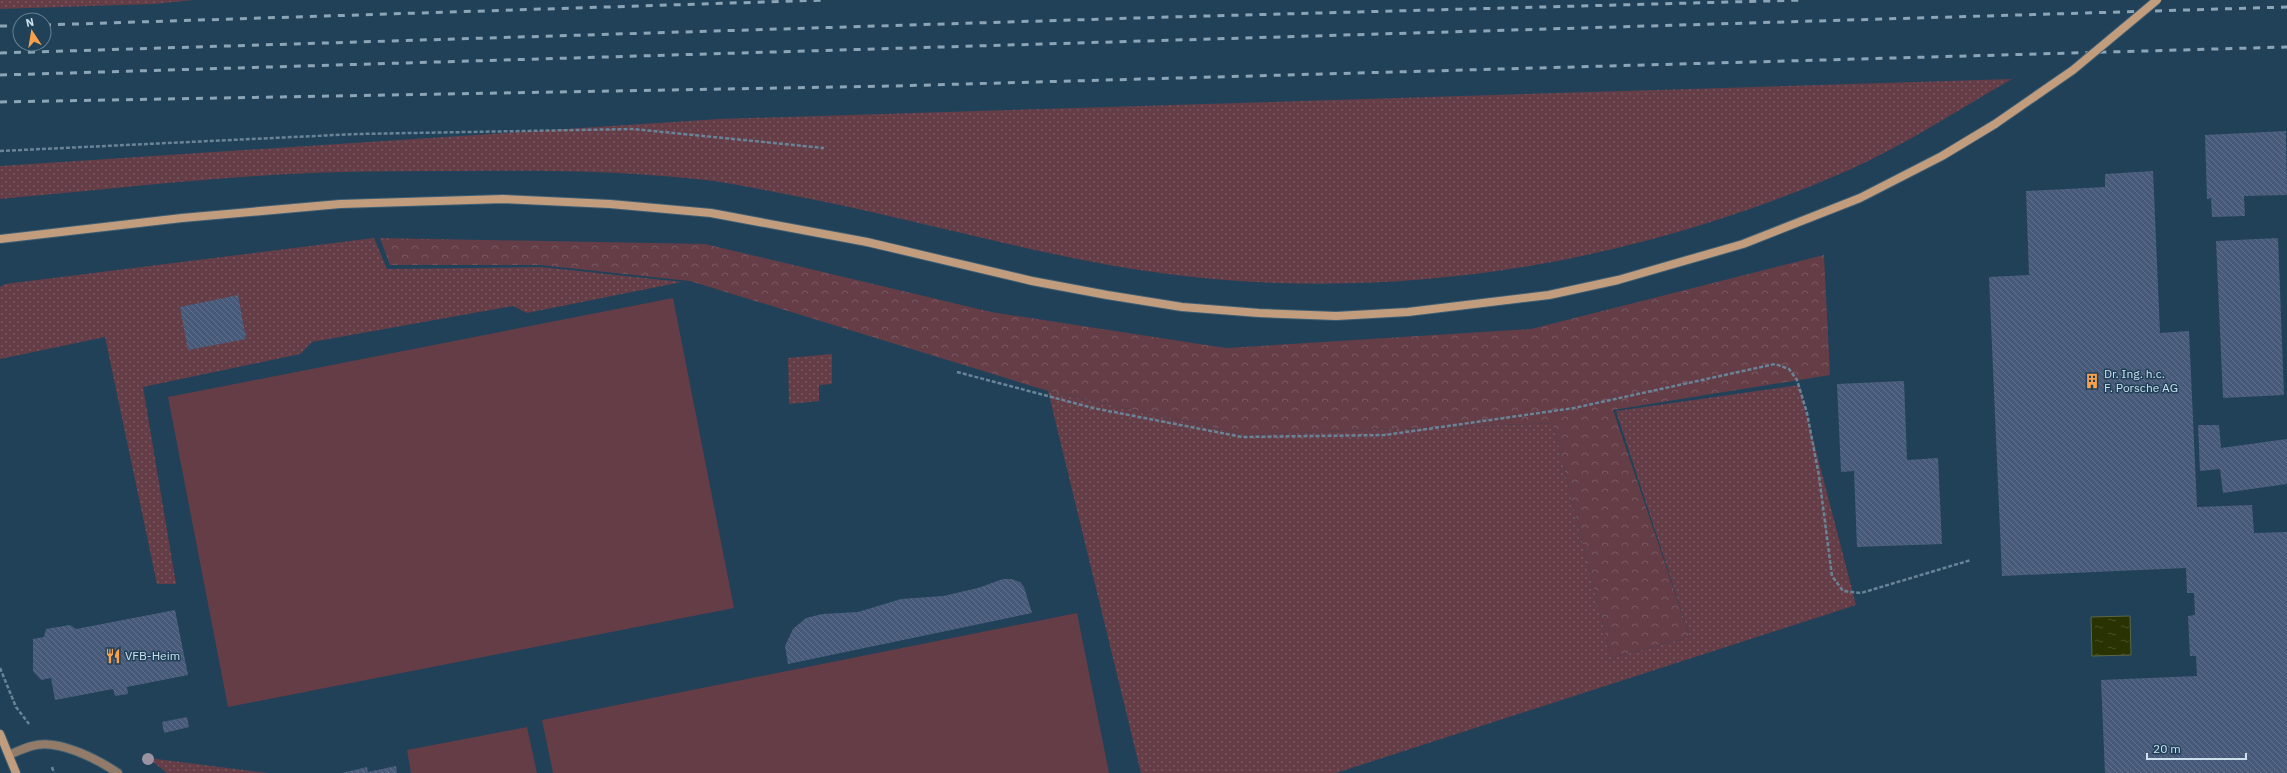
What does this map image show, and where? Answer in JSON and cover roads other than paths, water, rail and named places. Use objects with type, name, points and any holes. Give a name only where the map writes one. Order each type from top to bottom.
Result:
[{"type":"main road","points":[[0,239],[182,218],[340,204],[503,200],[602,204],[711,213],[867,242],[1032,280],[1108,295],[1182,307],[1259,313],[1336,316],[1408,312],[1548,295],[1618,280],[1743,244],[1860,198],[1942,156],[1995,124],[2073,70],[2157,0]]},
{"type":"main road","points":[[0,734],[16,773]]},
{"type":"street","points":[[9,755],[32,745],[45,744],[89,756],[118,773]]},
{"type":"water","points":[[2130,616],[2131,655],[2092,656],[2091,617]]},
{"type":"railway","points":[[52,25],[826,0]]},
{"type":"railway","points":[[0,53],[1170,17],[1803,0]]},
{"type":"railway","points":[[0,75],[2287,7]]},
{"type":"railway","points":[[0,26],[12,26]]},
{"type":"railway","points":[[0,102],[893,86],[2287,47]]},
{"type":"place","name":"Dr. Ing. h.c. F. Porsche AG","points":[[2092,381]]},
{"type":"place","name":"VFB-Heim","points":[[113,656]]}]
